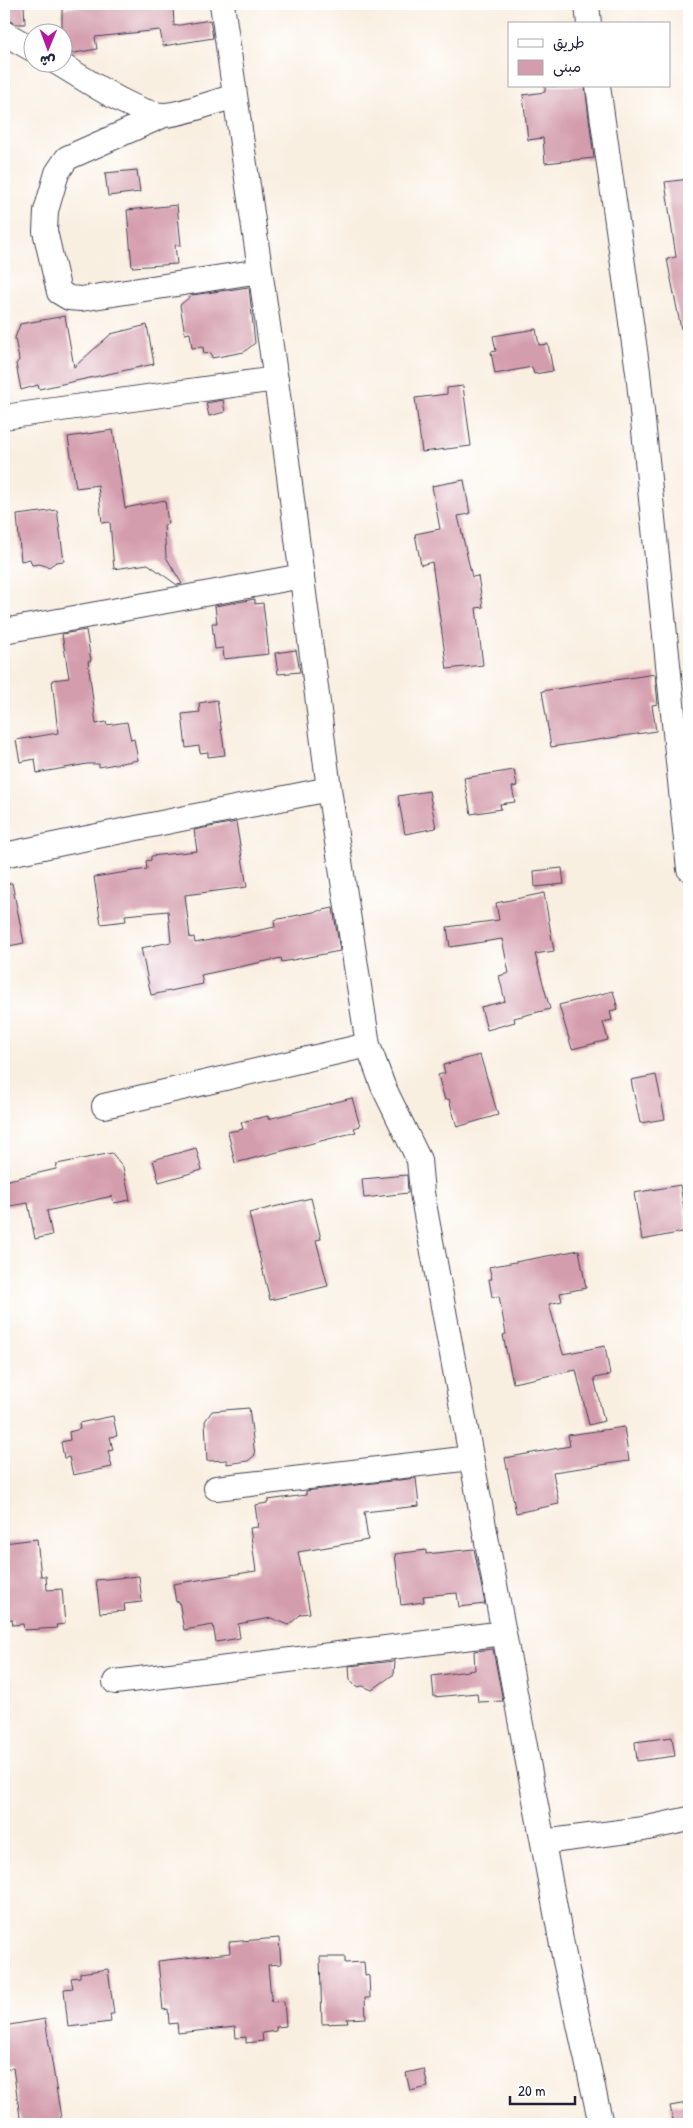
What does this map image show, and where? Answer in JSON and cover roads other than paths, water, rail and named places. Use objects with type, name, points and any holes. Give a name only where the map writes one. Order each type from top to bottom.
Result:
[{"type":"street","points":[[222,4],[276,379],[329,788],[368,1045],[383,1086],[419,1160],[422,1193],[504,1633],[566,1961],[601,2124]]},
{"type":"street","points":[[587,4],[589,22]]},
{"type":"street","points":[[4,33],[22,43]]},
{"type":"street","points":[[72,71],[127,103],[148,112],[164,115]]},
{"type":"street","points":[[598,88],[638,372],[689,869]]},
{"type":"street","points":[[235,96],[164,115],[67,158],[57,173],[46,211],[45,231],[59,292],[69,298],[81,299],[260,272]]},
{"type":"street","points":[[4,417],[276,379]]},
{"type":"street","points":[[4,631],[302,576]]},
{"type":"street","points":[[4,855],[329,788]]},
{"type":"street","points":[[104,1106],[368,1045]]},
{"type":"street","points":[[216,1488],[471,1458]]},
{"type":"street","points":[[115,1682],[504,1633]]},
{"type":"street","points":[[544,1842],[643,1830],[689,1819]]}]
